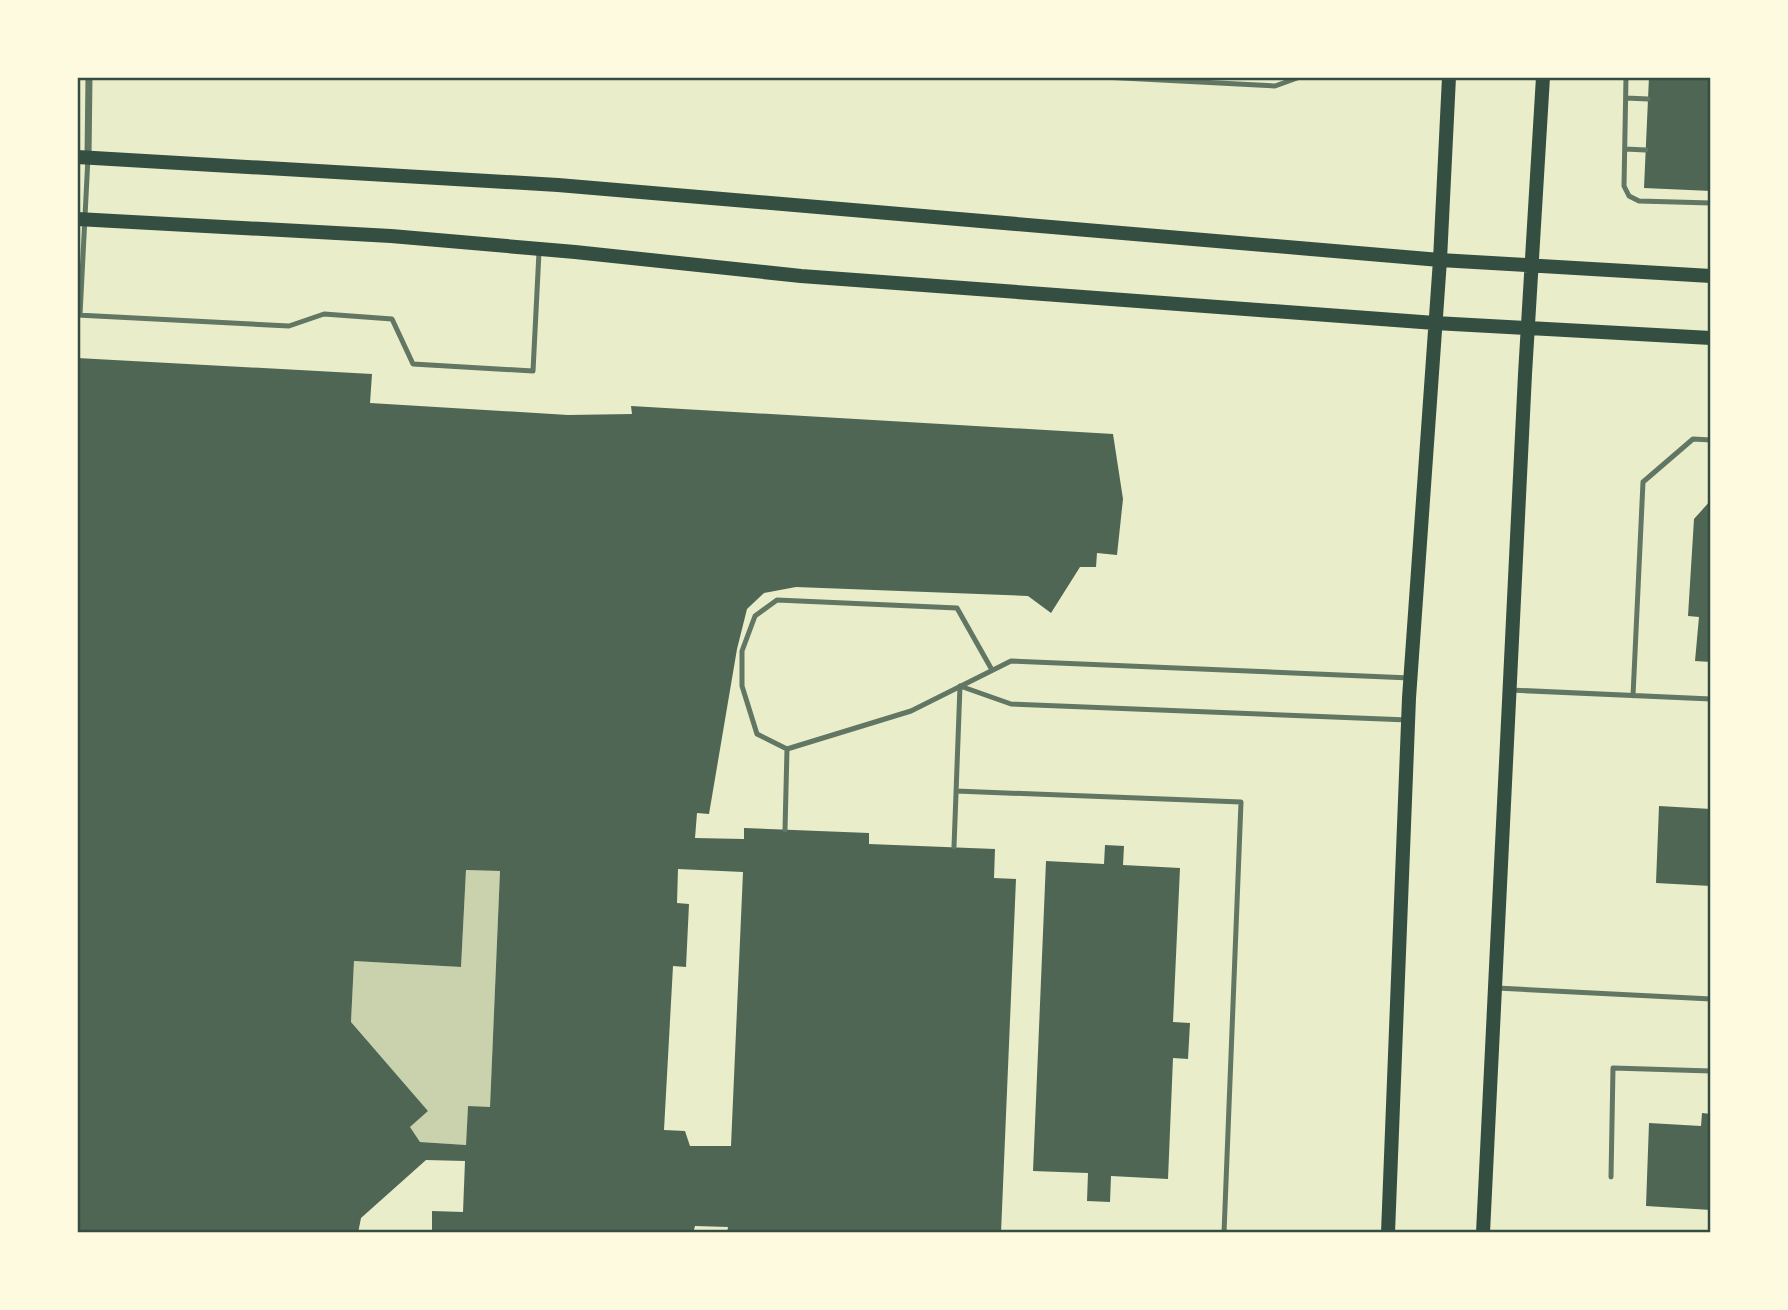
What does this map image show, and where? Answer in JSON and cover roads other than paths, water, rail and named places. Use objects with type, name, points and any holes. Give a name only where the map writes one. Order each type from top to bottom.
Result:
[{"type":"main road","points":[[1388,1233],[1410,678],[1440,260],[1449,77]]},
{"type":"main road","points":[[1483,1233],[1543,77]]},
{"type":"main road","points":[[82,157],[558,185],[1440,260],[1711,275]]},
{"type":"main road","points":[[81,220],[391,236],[801,276],[1528,330],[1711,338]]},
{"type":"street","points":[[82,157],[89,77]]},
{"type":"lane","points":[[1103,77],[1214,80],[1275,86],[1300,77]]},
{"type":"lane","points":[[1626,77],[1624,186],[1629,196],[1639,201],[1711,203]]},
{"type":"lane","points":[[1626,98],[1648,99]]},
{"type":"lane","points":[[1625,149],[1646,150]]},
{"type":"lane","points":[[82,157],[79,315],[289,326],[324,314],[392,319],[413,364],[533,371],[539,249]]},
{"type":"lane","points":[[1633,695],[1643,482],[1693,439],[1711,440]]},
{"type":"lane","points":[[992,670],[957,608],[777,600],[755,616],[742,651],[742,686],[757,734],[788,749],[911,711],[1011,661],[1410,678]]},
{"type":"lane","points":[[960,686],[1011,704],[1408,720]]},
{"type":"lane","points":[[954,847],[960,686]]},
{"type":"lane","points":[[1510,690],[1711,699]]},
{"type":"lane","points":[[785,830],[788,749]]},
{"type":"lane","points":[[956,791],[1241,803],[1224,1233]]},
{"type":"lane","points":[[1495,988],[1711,999]]},
{"type":"lane","points":[[1611,1177],[1613,1068],[1711,1071]]}]
